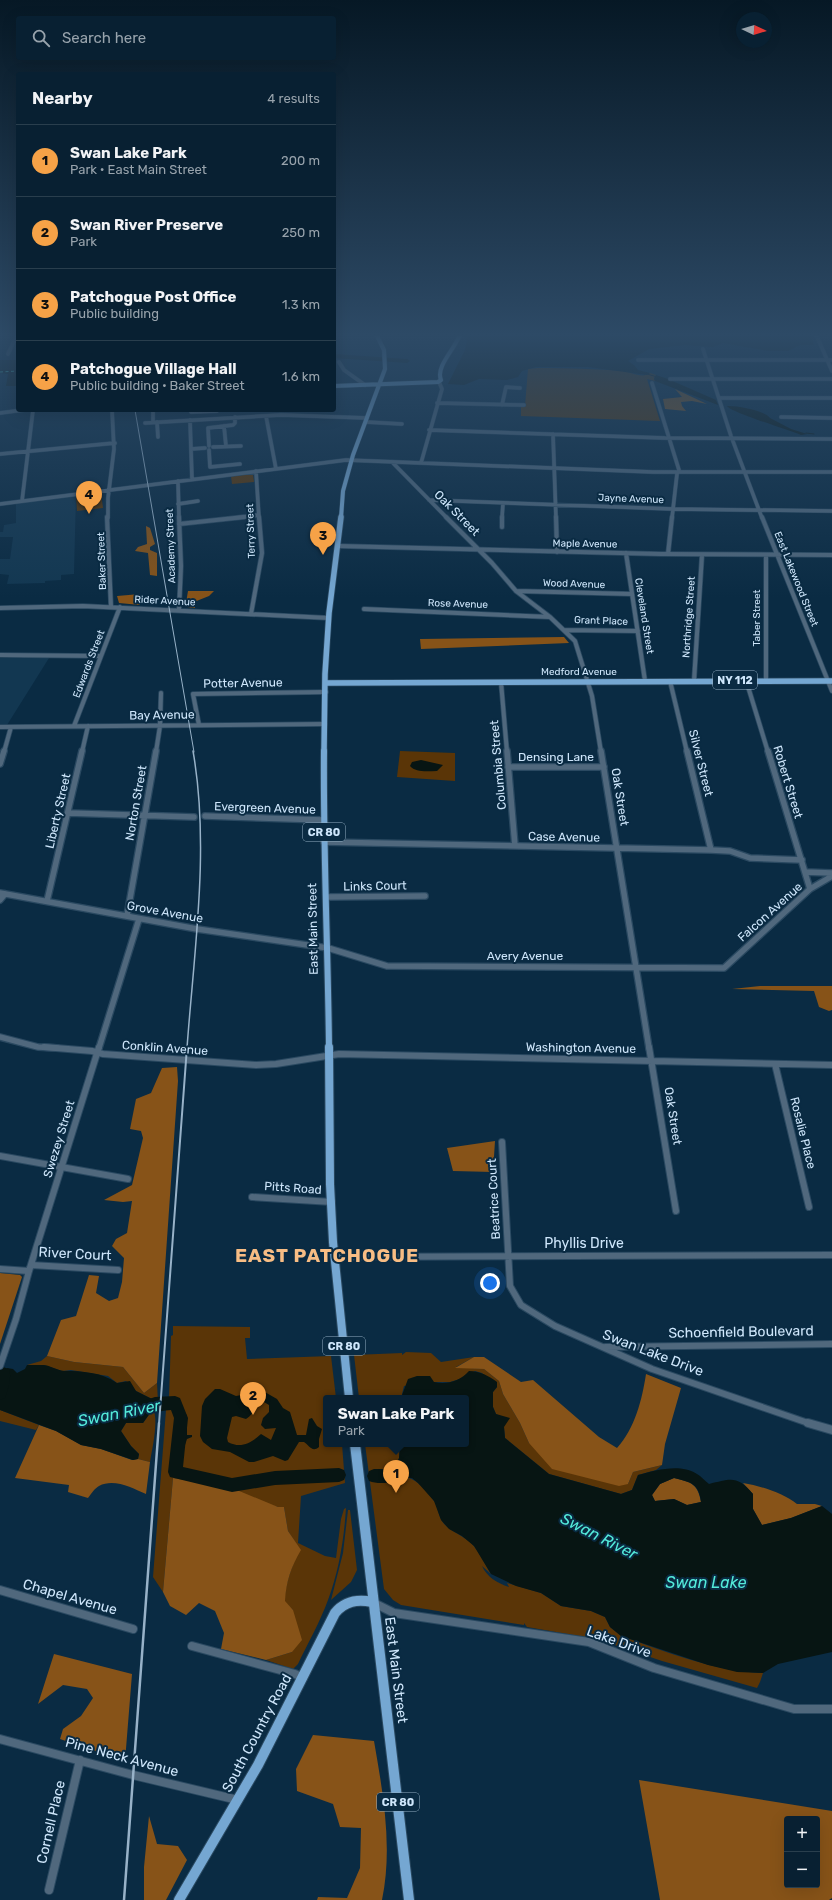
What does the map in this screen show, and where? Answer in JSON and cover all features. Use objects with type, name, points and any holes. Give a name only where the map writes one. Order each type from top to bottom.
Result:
[{"type":"main road","name":"East Main Street","points":[[349,1395],[332,1202],[328,948],[323,820],[329,618],[339,546],[342,497],[352,460],[367,421]]},
{"type":"main road","name":"Medford Avenue","points":[[326,682],[830,680]]},
{"type":"main road","name":"East Main Street","points":[[355,1447],[372,1602],[409,1900]]},
{"type":"main road","name":"South Country Road","points":[[179,1900],[238,1800],[338,1609],[345,1603],[355,1600],[372,1602]]},
{"type":"street","points":[[22,501],[32,421]]},
{"type":"street","name":"Baker Street","points":[[111,607],[107,504],[115,443],[113,421]]},
{"type":"street","points":[[145,423],[179,421]]},
{"type":"street","points":[[191,421],[192,479]]},
{"type":"street","points":[[235,421],[235,424],[208,428],[210,467],[240,464]]},
{"type":"street","points":[[267,421],[276,469]]},
{"type":"street","points":[[373,421],[402,424]]},
{"type":"street","points":[[421,463],[431,421]]},
{"type":"street","points":[[664,421],[678,472],[668,554]]},
{"type":"street","name":"East Lakewood Street","points":[[727,421],[760,510],[830,680],[832,691]]},
{"type":"street","points":[[155,422],[158,437]]},
{"type":"street","points":[[224,426],[226,446]]},
{"type":"street","points":[[429,430],[669,438],[832,439]]},
{"type":"street","points":[[553,434],[557,552]]},
{"type":"street","points":[[0,454],[28,450],[115,443]]},
{"type":"street","points":[[191,449],[241,446]]},
{"type":"street","points":[[0,504],[109,489],[352,460],[678,472],[832,472]]},
{"type":"street","name":"Oak Street","points":[[392,462],[479,550],[516,591],[550,617],[577,644],[589,681],[653,1061],[676,1211]]},
{"type":"street","name":"Terry Street","points":[[251,614],[262,552],[256,471]]},
{"type":"street","name":"Academy Street","points":[[178,481],[182,566],[179,610]]},
{"type":"street","name":"Jayne Avenue","points":[[429,500],[673,509],[832,511]]},
{"type":"street","points":[[178,504],[198,502]]},
{"type":"street","points":[[502,527],[503,503]]},
{"type":"street","points":[[179,524],[259,515]]},
{"type":"street","name":"Maple Avenue","points":[[339,546],[702,555],[832,555]]},
{"type":"street","name":"Cleveland Street","points":[[626,553],[645,681]]},
{"type":"street","name":"Northridge Street","points":[[694,681],[702,555]]},
{"type":"street","name":"Taber Street","points":[[766,555],[766,680]]},
{"type":"street","name":"Wood Avenue","points":[[516,591],[632,594]]},
{"type":"street","name":"Rider Avenue","points":[[0,608],[60,606],[120,607],[329,618]]},
{"type":"street","name":"Edwards Street","points":[[74,726],[120,607]]},
{"type":"street","name":"Rose Avenue","points":[[364,609],[550,617]]},
{"type":"street","name":"Grant Place","points":[[564,630],[638,631]]},
{"type":"street","points":[[0,655],[101,656]]},
{"type":"street","name":"Robert Street","points":[[746,680],[810,889]]},
{"type":"street","name":"Silver Street","points":[[670,681],[711,850]]},
{"type":"street","name":"Columbia Street","points":[[501,682],[515,846]]},
{"type":"street","name":"Potter Avenue","points":[[199,725],[193,694],[326,692]]},
{"type":"street","name":"Norton Street","points":[[127,916],[160,726],[161,693]]},
{"type":"street","name":"Bay Avenue","points":[[0,727],[325,724]]},
{"type":"street","name":"Liberty Street","points":[[47,901],[88,726]]},
{"type":"street","points":[[0,764],[11,727]]},
{"type":"street","name":"Densing Lane","points":[[508,767],[604,767]]},
{"type":"street","points":[[68,813],[194,817]]},
{"type":"street","name":"Evergreen Avenue","points":[[205,816],[323,820]]},
{"type":"street","name":"Case Avenue","points":[[324,842],[711,850],[730,851],[750,858],[802,860]]},
{"type":"street","name":"Falcon Avenue","points":[[805,872],[832,875]]},
{"type":"street","name":"Falcon Avenue","points":[[724,968],[810,889],[832,875]]},
{"type":"street","points":[[0,900],[3,894]]},
{"type":"street","name":"Grove Avenue","points":[[3,894],[138,919],[328,948]]},
{"type":"street","name":"Links Court","points":[[326,897],[425,896]]},
{"type":"street","name":"Swezey Street","points":[[1,1364],[16,1320],[30,1268],[138,919]]},
{"type":"street","name":"Avery Avenue","points":[[328,948],[387,966],[724,968]]},
{"type":"street","name":"Conklin Avenue","points":[[0,1037],[38,1047],[97,1052],[102,1054],[256,1065],[275,1064],[330,1055]]},
{"type":"street","name":"Washington Avenue","points":[[330,1055],[832,1065]]},
{"type":"street","name":"Rosalie Place","points":[[774,1064],[810,1207]]},
{"type":"street","name":"Beatrice Court","points":[[502,1142],[507,1255]]},
{"type":"street","points":[[0,1156],[128,1179]]},
{"type":"street","name":"Pitts Road","points":[[252,1197],[332,1202]]},
{"type":"street","name":"Phyllis Drive","points":[[336,1257],[440,1258],[507,1255],[832,1255]]},
{"type":"street","name":"Swan Lake Drive","points":[[507,1255],[510,1286],[515,1297],[521,1305],[555,1326],[652,1369],[810,1424],[832,1430]]},
{"type":"street","name":"River Court","points":[[0,1268],[118,1270]]},
{"type":"street","name":"Schoenfield Boulevard","points":[[603,1347],[832,1344]]},
{"type":"street","name":"Chapel Avenue","points":[[0,1590],[133,1629]]},
{"type":"street","name":"Lake Drive","points":[[372,1602],[394,1614],[589,1642],[654,1668],[794,1709],[832,1709]]},
{"type":"street","points":[[192,1646],[295,1674],[303,1678]]},
{"type":"street","name":"Pine Neck Avenue","points":[[0,1739],[238,1800]]},
{"type":"street","name":"Cornell Place","points":[[49,1890],[80,1760]]},
{"type":"shaded area","points":[[253,474],[254,482],[232,484],[231,476]]},
{"type":"shaded area","points":[[101,493],[103,508],[77,511],[76,496]]},
{"type":"shaded area","points":[[76,495],[74,574],[61,575],[61,580],[45,581],[45,583],[7,584],[9,575],[0,574],[0,559],[10,559],[13,537],[0,537],[0,532],[3,532],[4,525],[16,523],[16,503]]},
{"type":"shaded area","points":[[146,526],[150,528],[155,544],[150,547],[150,550],[157,553],[157,576],[150,575],[148,553],[135,551],[138,547],[147,544]]},
{"type":"shaded area","points":[[188,591],[214,591],[209,596],[194,602],[195,608],[187,607],[186,603]]},
{"type":"shaded area","points":[[140,594],[140,605],[119,603],[117,596]]},
{"type":"shaded area","points":[[564,637],[569,643],[421,649],[420,639]]},
{"type":"shaded area","points":[[0,658],[49,658],[7,725],[0,725]]},
{"type":"shaded area","points":[[400,751],[455,753],[455,781],[397,777]]},
{"type":"shaded area","points":[[760,986],[832,986],[832,1010],[829,1011],[819,1007],[814,991],[732,989]]},
{"type":"shaded area","points":[[177,1067],[178,1081],[157,1383],[144,1393],[123,1367],[74,1362],[47,1356],[61,1320],[76,1316],[89,1275],[99,1276],[96,1293],[109,1301],[118,1298],[122,1282],[124,1258],[112,1246],[116,1239],[127,1233],[132,1201],[123,1202],[104,1200],[132,1185],[143,1138],[141,1131],[130,1129],[136,1099],[151,1093],[162,1068]]},
{"type":"shaded area","points":[[495,1141],[493,1172],[453,1171],[447,1148]]},
{"type":"shaded area","points":[[0,1273],[20,1275],[22,1277],[0,1344]]},
{"type":"shaded area","points":[[173,1326],[250,1327],[250,1338],[245,1338],[247,1359],[331,1356],[336,1395],[323,1395],[323,1447],[342,1447],[345,1483],[301,1496],[298,1543],[325,1556],[336,1558],[341,1519],[344,1509],[346,1508],[344,1531],[338,1566],[328,1600],[298,1664],[293,1669],[266,1660],[292,1652],[293,1610],[284,1602],[289,1575],[300,1550],[288,1531],[284,1507],[278,1507],[173,1478],[163,1592],[153,1577],[166,1410],[169,1398],[171,1336],[173,1335]]},
{"type":"shaded area","points":[[406,1352],[431,1353],[441,1362],[474,1357],[456,1367],[484,1369],[499,1381],[503,1394],[520,1423],[529,1443],[628,1484],[633,1472],[662,1465],[656,1470],[638,1475],[632,1490],[621,1494],[549,1474],[505,1438],[503,1417],[496,1414],[493,1407],[493,1392],[497,1387],[482,1373],[475,1371],[463,1378],[450,1382],[434,1382],[404,1386],[402,1395],[359,1395],[354,1355],[402,1353],[402,1355]]},
{"type":"shaded area","points":[[47,1356],[74,1362],[123,1367],[144,1393],[157,1383],[158,1402],[136,1391],[126,1381],[117,1383],[108,1376],[71,1370],[62,1371],[44,1365],[27,1365],[41,1361]]},
{"type":"shaded area","points":[[474,1357],[484,1357],[521,1382],[533,1380],[599,1437],[617,1448],[629,1432],[637,1413],[646,1374],[681,1388],[665,1444],[662,1465],[633,1472],[628,1484],[619,1486],[552,1469],[529,1443],[520,1423],[503,1394],[499,1381],[484,1369],[455,1368]]},
{"type":"shaded area","points":[[153,1409],[155,1414],[155,1427],[150,1462],[138,1459],[139,1454],[131,1446],[121,1431],[126,1423],[143,1423]]},
{"type":"shaded area","points":[[0,1410],[39,1425],[36,1430],[0,1421]]},
{"type":"shaded area","points":[[39,1425],[56,1431],[81,1445],[101,1449],[132,1460],[138,1459],[150,1462],[146,1494],[117,1483],[111,1483],[98,1487],[88,1498],[68,1492],[69,1485],[15,1478]]},
{"type":"shaded area","points":[[365,1447],[400,1447],[399,1458],[394,1471],[391,1471],[395,1478],[401,1476],[412,1479],[431,1496],[445,1525],[473,1545],[491,1574],[482,1566],[484,1570],[500,1584],[509,1587],[507,1583],[541,1593],[561,1606],[591,1611],[605,1617],[610,1627],[621,1636],[690,1660],[726,1669],[763,1673],[757,1688],[662,1661],[597,1639],[527,1627],[524,1623],[524,1625],[401,1605],[393,1600],[384,1589]]},
{"type":"shaded area","points":[[173,1478],[232,1488],[278,1507],[284,1507],[288,1531],[301,1550],[294,1562],[285,1601],[293,1610],[302,1640],[292,1652],[266,1660],[221,1649],[224,1633],[215,1611],[199,1603],[186,1615],[170,1606],[163,1592]]},
{"type":"shaded area","points":[[674,1478],[693,1485],[698,1491],[701,1502],[687,1505],[674,1499],[655,1501],[652,1495],[660,1484]]},
{"type":"shaded area","points":[[743,1483],[772,1490],[797,1504],[815,1504],[822,1506],[791,1518],[762,1525],[753,1509],[753,1494]]},
{"type":"shaded area","points":[[348,1510],[350,1510],[357,1570],[351,1582],[331,1600],[343,1553]]},
{"type":"shaded area","points":[[54,1654],[132,1674],[125,1761],[60,1739],[63,1729],[81,1716],[93,1698],[87,1689],[63,1685],[38,1704]]},
{"type":"shaded area","points":[[313,1735],[374,1741],[386,1820],[387,1860],[382,1900],[317,1900],[318,1897],[347,1898],[360,1868],[361,1828],[340,1827],[333,1804],[297,1791],[296,1769]]},
{"type":"shaded area","points":[[639,1780],[832,1811],[832,1898],[829,1900],[660,1900]]},
{"type":"shaded area","points":[[149,1816],[157,1844],[178,1846],[187,1860],[166,1900],[144,1900],[144,1867]]},
{"type":"water","points":[[761,421],[775,421],[791,429],[807,434],[801,435]]},
{"type":"water","points":[[421,760],[443,765],[437,771],[419,771],[410,766],[412,762]]},
{"type":"water","points":[[27,1365],[45,1365],[64,1371],[78,1371],[98,1374],[117,1383],[130,1381],[136,1391],[158,1402],[158,1406],[153,1409],[143,1423],[126,1423],[121,1431],[131,1446],[139,1454],[138,1459],[133,1460],[101,1449],[81,1445],[56,1431],[0,1410],[0,1382],[7,1368],[13,1369],[17,1373],[25,1369]]},
{"type":"water","name":"Swan Lake","points":[[469,1371],[477,1372],[488,1376],[497,1382],[497,1387],[493,1392],[493,1407],[496,1414],[510,1418],[504,1427],[505,1438],[549,1474],[621,1494],[632,1490],[638,1475],[668,1468],[690,1471],[698,1475],[709,1484],[728,1480],[738,1481],[753,1494],[753,1509],[762,1525],[791,1518],[822,1506],[832,1514],[832,1652],[778,1664],[763,1673],[737,1672],[708,1665],[621,1636],[610,1627],[605,1617],[591,1611],[561,1606],[541,1593],[516,1586],[491,1574],[474,1546],[462,1536],[449,1529],[441,1520],[434,1501],[418,1483],[412,1478],[397,1477],[393,1473],[399,1458],[400,1447],[469,1447],[469,1395],[402,1395],[408,1379],[417,1376],[430,1376],[434,1382],[439,1383],[457,1380]],"holes":[[[674,1478],[689,1483],[698,1491],[701,1502],[687,1505],[674,1499],[655,1501],[652,1495],[660,1484]]]},
{"type":"water","points":[[215,1389],[220,1389],[236,1396],[263,1391],[277,1399],[283,1408],[290,1412],[297,1435],[306,1435],[309,1419],[312,1418],[317,1426],[322,1429],[319,1439],[319,1447],[317,1449],[312,1449],[304,1442],[299,1442],[288,1460],[285,1461],[273,1456],[254,1462],[249,1462],[230,1452],[212,1449],[203,1442],[200,1436],[202,1406],[205,1399]],"holes":[[[264,1402],[269,1405],[269,1412],[263,1418],[261,1425],[265,1429],[276,1428],[271,1440],[261,1434],[250,1442],[242,1445],[228,1442],[227,1438],[232,1417],[236,1416],[246,1419],[261,1403]]]},
{"type":"water","points":[[183,1413],[187,1415],[187,1435],[192,1435],[192,1437],[187,1439],[185,1445],[182,1445],[177,1437],[178,1424]]},
{"type":"waterway","points":[[806,433],[814,434]]},
{"type":"waterway","name":"Swan River","points":[[0,1373],[4,1374],[0,1393]]},
{"type":"waterway","name":"Swan River","points":[[145,1407],[155,1404],[175,1403],[181,1418],[175,1472],[232,1485],[275,1478],[339,1475]]},
{"type":"waterway","name":"Swan River","points":[[374,1476],[387,1476],[406,1471]]},
{"type":"railway","points":[[137,421],[194,752]]},
{"type":"railway","points":[[187,1048],[199,899],[200,862],[198,787],[193,751]]},
{"type":"railway","points":[[159,1424],[187,1047]]},
{"type":"railway","points":[[124,1900],[159,1423]]},
{"type":"place","name":"Patchogue Village Hall","points":[[89,514]]},
{"type":"place","name":"Patchogue Post Office","points":[[323,555]]},
{"type":"place","name":"Swan River Preserve","points":[[253,1415]]},
{"type":"place","name":"Swan Lake Park","points":[[396,1493]]},
{"type":"district","name":"EAST PATCHOGUE","points":[[327,1255]]}]
